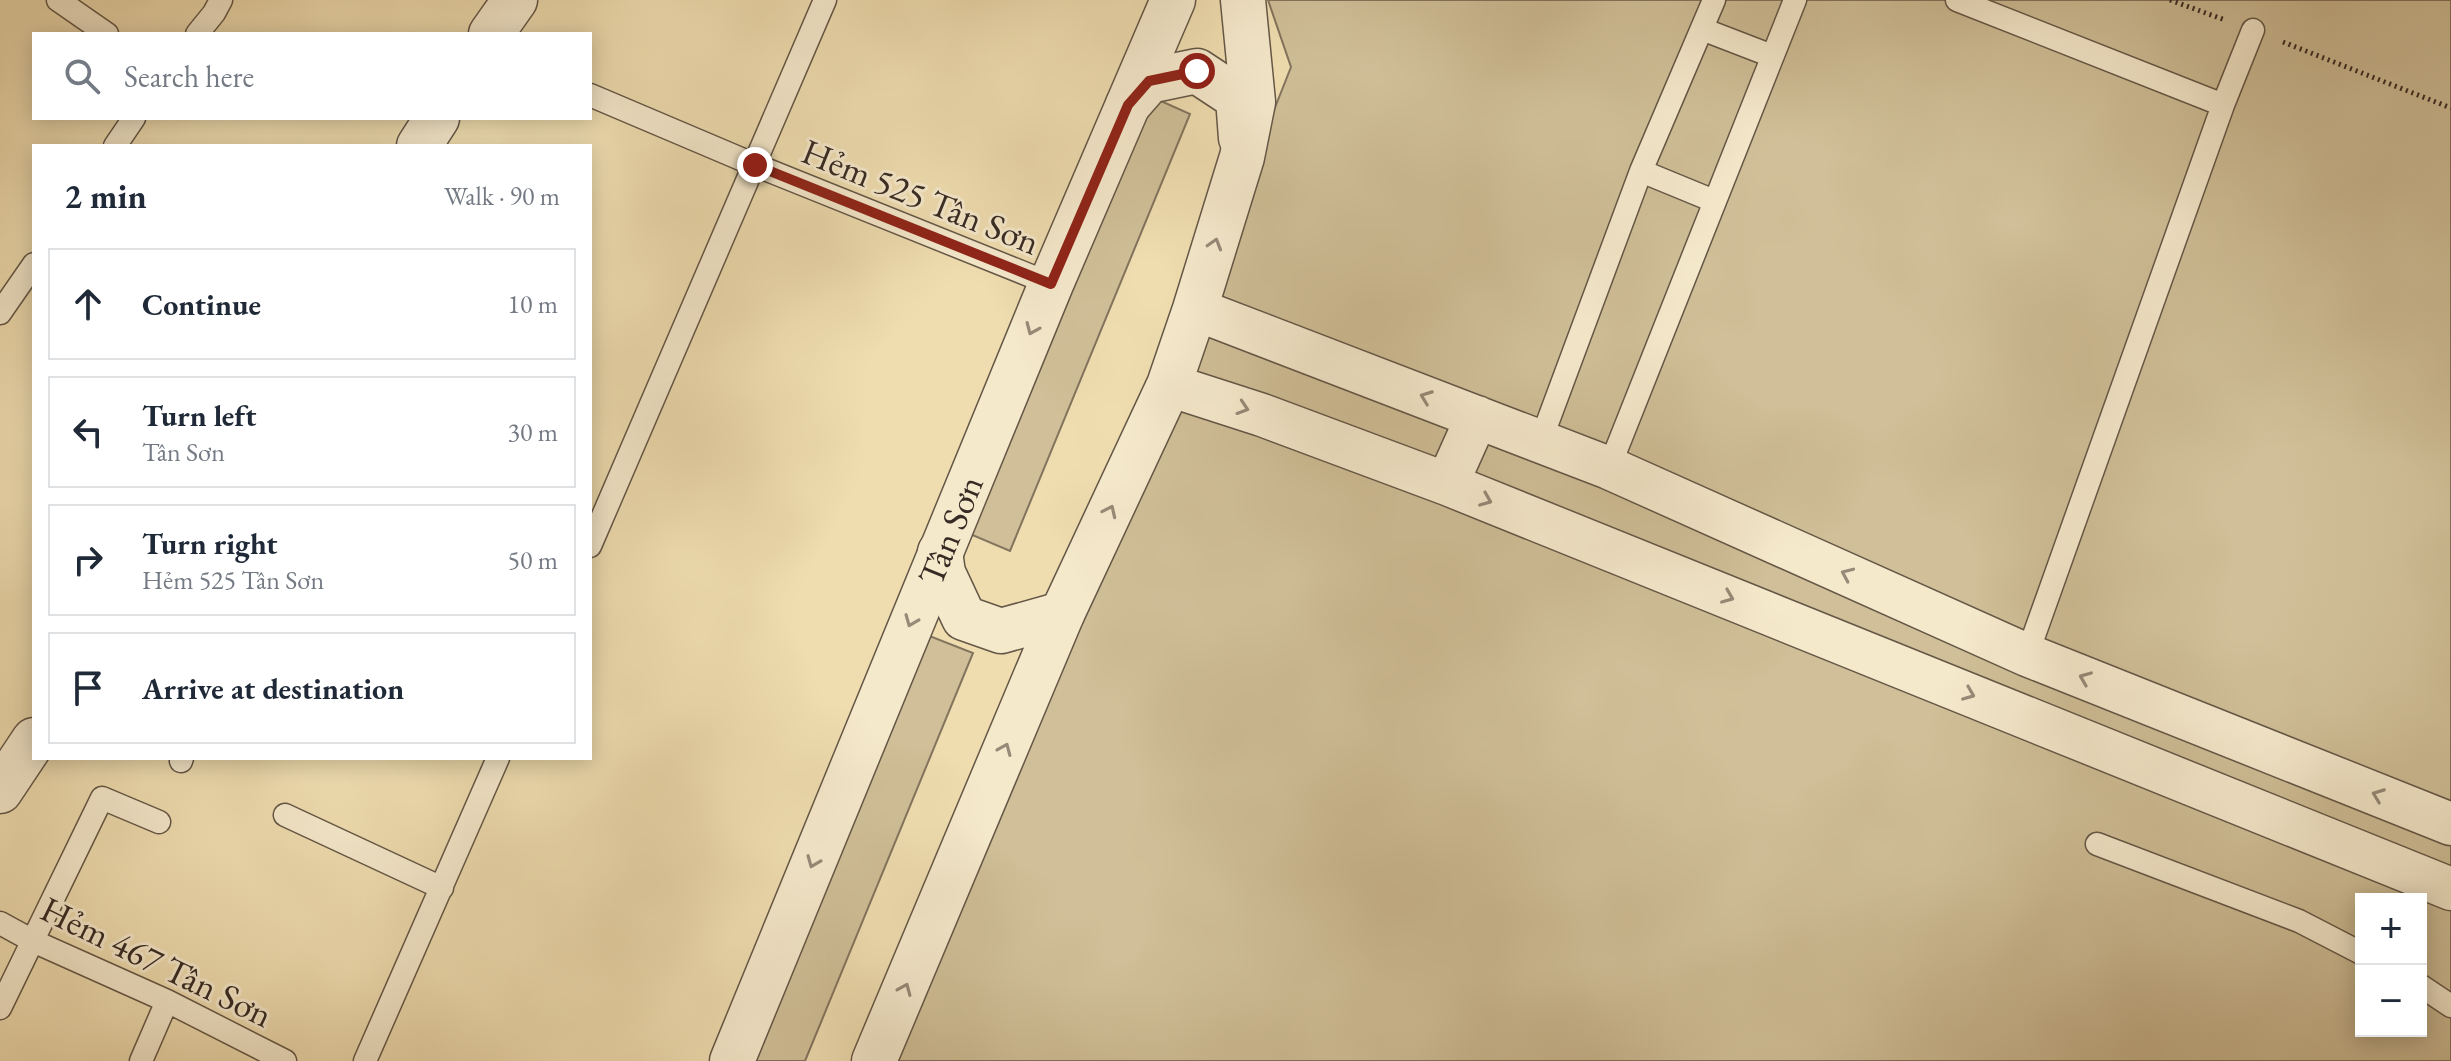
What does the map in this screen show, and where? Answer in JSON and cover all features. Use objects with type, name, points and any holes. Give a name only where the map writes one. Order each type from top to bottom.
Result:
[{"type":"street","points":[[492,32],[515,0]]},
{"type":"street","name":"Tân Sơn","points":[[732,1061],[1051,284],[1173,0]]},
{"type":"street","points":[[874,1061],[1062,614],[1169,385],[1242,157],[1253,102],[1243,0]]},
{"type":"street","points":[[1128,105],[1149,81],[1197,71],[1238,98],[1242,157]]},
{"type":"street","points":[[420,144],[436,120]]},
{"type":"street","points":[[1195,309],[1541,440],[2027,655],[2451,824]]},
{"type":"street","points":[[1169,385],[1262,415],[1447,484],[2451,889]]},
{"type":"street","points":[[1447,484],[1477,417]]},
{"type":"street","points":[[940,552],[943,573],[964,618],[1001,631],[1062,614]]},
{"type":"street","points":[[2129,758],[2148,704]]},
{"type":"street","points":[[0,791],[32,743]]},
{"type":"lane","points":[[58,0],[104,32]]},
{"type":"lane","points":[[199,32],[221,0]]},
{"type":"lane","points":[[592,541],[825,0]]},
{"type":"lane","points":[[1541,440],[1641,171],[1714,0]]},
{"type":"lane","points":[[1609,468],[1795,0]]},
{"type":"lane","points":[[1957,0],[2223,105]]},
{"type":"lane","points":[[1702,29],[1772,56]]},
{"type":"lane","points":[[2027,655],[2223,105],[2253,30]]},
{"type":"lane","name":"Hẻm 525 Tân Sơn","points":[[592,96],[1051,284]]},
{"type":"lane","points":[[116,144],[133,120]]},
{"type":"lane","points":[[1641,171],[1714,201]]},
{"type":"lane","points":[[0,313],[32,267]]},
{"type":"lane","points":[[365,1061],[497,760]]},
{"type":"lane","points":[[0,1008],[102,798],[159,822]]},
{"type":"lane","points":[[285,815],[442,888]]},
{"type":"lane","points":[[2097,844],[2299,921],[2355,950]]},
{"type":"lane","name":"Hẻm 467 Tân Sơn","points":[[0,923],[167,1001],[285,1061]]},
{"type":"lane","points":[[2427,990],[2451,1006]]},
{"type":"lane","points":[[141,1061],[167,1001]]},
{"type":"path","points":[[2170,0],[2451,108]]},
{"type":"shaded area","points":[[1268,0],[2451,0],[2451,1061],[898,1061],[1291,67]]},
{"type":"shaded area","points":[[1134,89],[1190,114],[1010,551],[951,526]]},
{"type":"shaded area","points":[[904,626],[973,653],[805,1061],[723,1061]]},
{"type":"route","points":[[755,165],[1051,284],[1128,105],[1149,81],[1197,71]]}]
